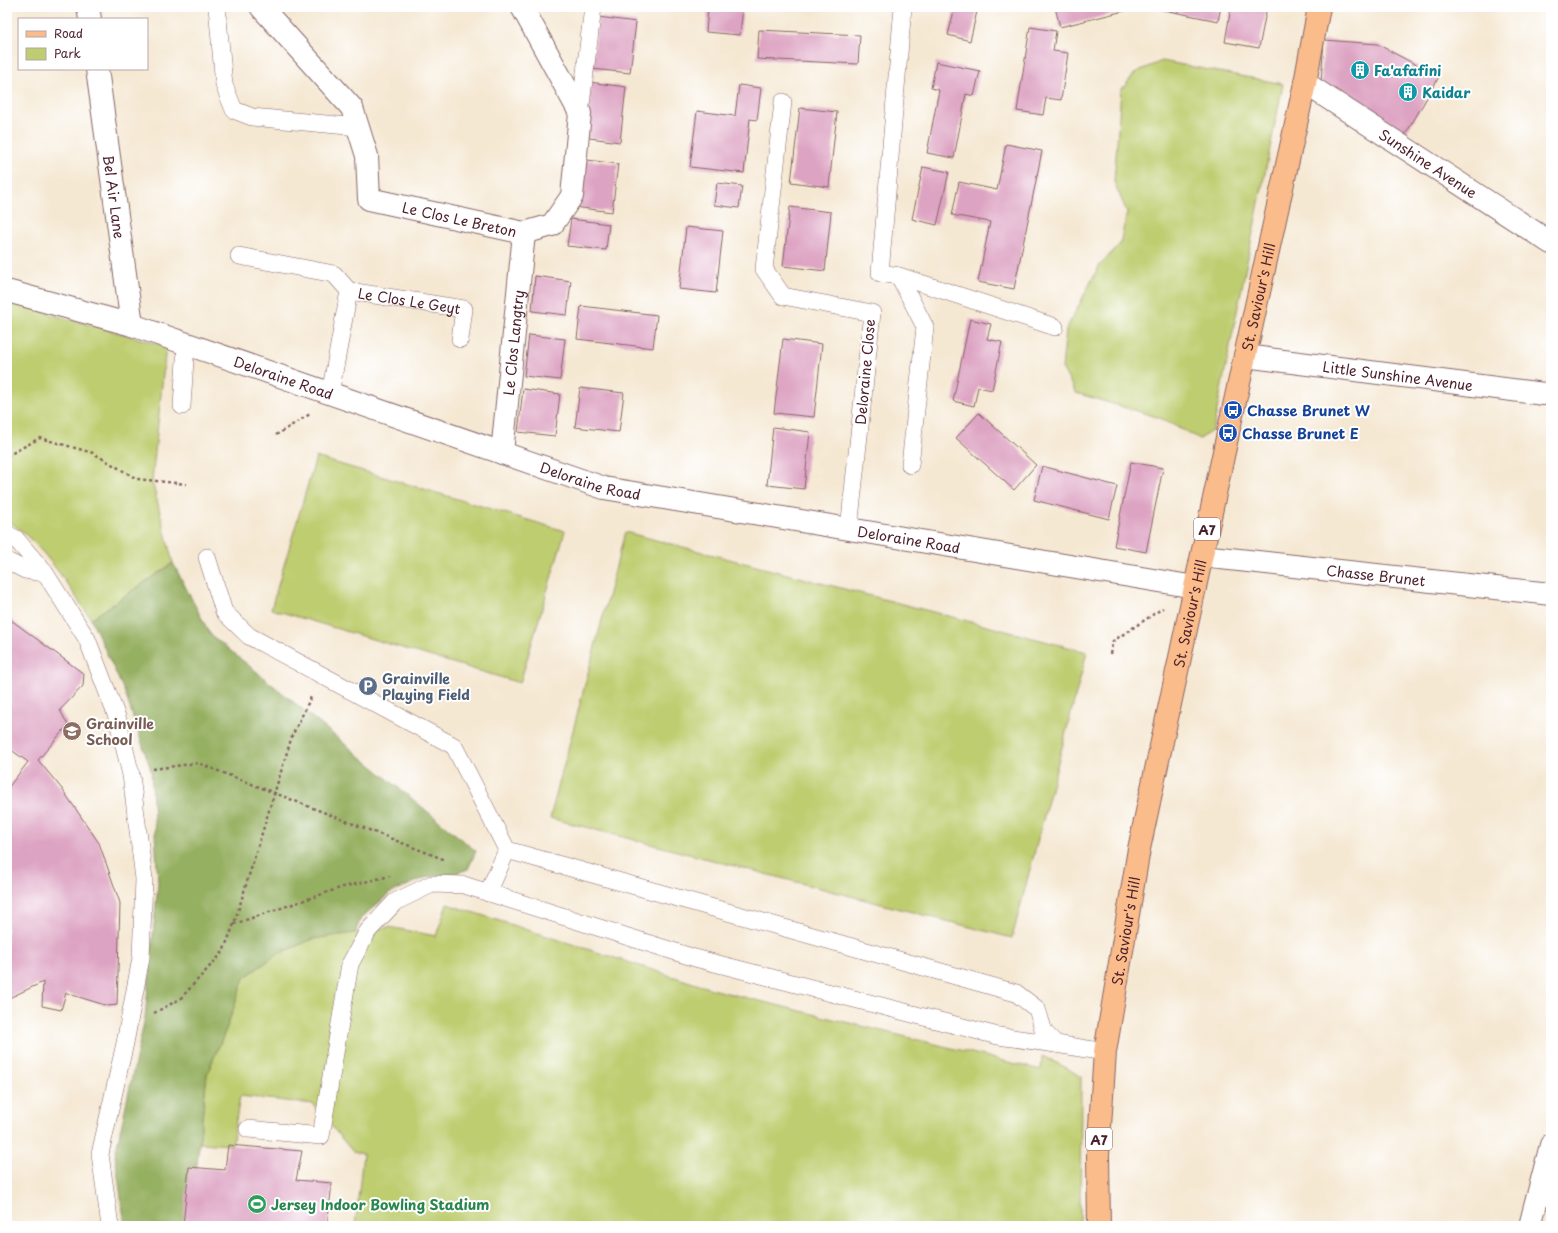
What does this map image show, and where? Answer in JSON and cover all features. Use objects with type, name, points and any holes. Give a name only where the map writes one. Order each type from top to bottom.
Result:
[{"type":"main road","name":"St. Saviour's Hill","points":[[1099,1226],[1098,1155],[1105,1052],[1139,849],[1305,82],[1318,7]]},
{"type":"street","points":[[88,7],[90,18]]},
{"type":"street","name":"Le Clos Le Breton","points":[[262,7],[352,108],[367,156],[369,199],[524,233],[552,225],[572,196],[580,113]]},
{"type":"street","points":[[522,7],[580,113]]},
{"type":"street","name":"Bel Air Lane","points":[[96,70],[132,325]]},
{"type":"street","name":"Sunshine Avenue","points":[[1305,82],[1551,243]]},
{"type":"street","name":"Le Clos Langtry","points":[[502,453],[524,233]]},
{"type":"street","name":"Deloraine Road","points":[[7,291],[132,325],[186,345],[324,402],[502,453],[604,488],[1195,587]]},
{"type":"street","name":"Little Sunshine Avenue","points":[[1245,356],[1544,394],[1551,392]]},
{"type":"street","name":"Chasse Brunet","points":[[1202,556],[1551,594]]},
{"type":"street","points":[[1530,1226],[1551,1146]]},
{"type":"lane","points":[[217,7],[224,85],[234,110],[252,117],[358,127]]},
{"type":"lane","name":"Le Clos Le Breton","points":[[580,113],[593,7]]},
{"type":"lane","points":[[903,7],[880,273],[899,276],[1056,327]]},
{"type":"lane","name":"Deloraine Close","points":[[783,102],[764,270],[783,296],[872,313],[850,529]]},
{"type":"lane","name":"Le Clos Le Geyt","points":[[239,256],[334,274],[349,291],[464,309],[460,339]]},
{"type":"lane","points":[[899,276],[926,327],[910,465]]},
{"type":"lane","name":"Le Clos Le Geyt","points":[[324,402],[349,291]]},
{"type":"lane","points":[[182,406],[186,345]]},
{"type":"lane","points":[[7,534],[16,539],[45,573],[87,639],[117,716],[131,775],[144,879],[141,958],[130,1018],[100,1154],[110,1226]]},
{"type":"lane","points":[[207,557],[224,612],[249,636],[454,746],[507,850],[1016,993],[1037,1009],[1044,1032],[1056,1044]]},
{"type":"lane","points":[[7,561],[25,570],[45,573]]},
{"type":"lane","points":[[488,893],[507,850]]},
{"type":"lane","points":[[248,1129],[321,1136],[350,964],[368,931],[395,902],[432,884],[464,885],[695,958],[998,1036],[1105,1052]]},
{"type":"path","points":[[276,435],[324,402]]},
{"type":"path","points":[[7,456],[40,438],[93,453],[136,478],[186,484]]},
{"type":"path","points":[[1110,654],[1113,641],[1153,615]]},
{"type":"path","points":[[130,1018],[145,1018],[180,999],[223,952],[234,924],[292,736],[321,675]]},
{"type":"path","points":[[131,775],[151,770],[198,763],[450,862],[464,885]]},
{"type":"path","points":[[234,924],[343,888],[397,875]]},
{"type":"green space","points":[[1162,61],[1283,84],[1213,430],[1200,439],[1160,418],[1076,393],[1062,368],[1066,330],[1099,266],[1120,244],[1127,212],[1114,182],[1121,90],[1136,72]]},
{"type":"green space","points":[[7,302],[166,346],[152,481],[173,563],[91,619],[54,565],[32,541],[7,520]]},
{"type":"green space","points":[[316,457],[565,531],[520,683],[271,609]]},
{"type":"green space","points":[[625,532],[1087,652],[1012,938],[550,818]]},
{"type":"green space","points":[[173,563],[210,634],[476,851],[468,869],[457,873],[427,877],[390,893],[361,918],[355,933],[313,939],[276,955],[244,978],[227,1027],[207,1074],[190,1226],[125,1226],[115,1155],[145,1018],[158,883],[151,770],[125,693],[91,619]]},
{"type":"green space","points":[[447,904],[715,990],[1041,1070],[1042,1056],[1067,1068],[1081,1077],[1080,1226],[355,1226],[363,1154],[353,1152],[313,1104],[240,1096],[232,1145],[199,1143],[207,1074],[227,1027],[244,978],[276,955],[313,939],[389,927],[436,936]]},
{"type":"building","points":[[708,7],[743,7],[740,35],[706,32]]},
{"type":"building","points":[[955,7],[978,7],[970,41],[948,35]]},
{"type":"building","points":[[1055,7],[1136,7],[1136,8],[1060,27]]},
{"type":"building","points":[[1149,7],[1221,7],[1218,21]]},
{"type":"building","points":[[1231,7],[1267,7],[1259,48],[1225,42]]},
{"type":"building","points":[[598,17],[636,22],[630,73],[592,69]]},
{"type":"building","points":[[1030,27],[1056,31],[1053,51],[1068,53],[1061,100],[1046,98],[1043,115],[1017,111]]},
{"type":"building","points":[[759,30],[860,35],[858,64],[757,59]]},
{"type":"building","name":"Fa'afafini","points":[[1324,40],[1377,44],[1439,77],[1404,137],[1321,82]]},
{"type":"building","points":[[936,62],[980,71],[974,96],[966,94],[954,158],[927,153],[939,90],[931,88]]},
{"type":"building","points":[[589,82],[626,87],[620,142],[582,137]]},
{"type":"building","points":[[739,85],[761,88],[757,120],[750,119],[744,173],[690,167],[697,111],[735,116]]},
{"type":"building","points":[[800,108],[837,112],[829,187],[791,182]]},
{"type":"building","points":[[1006,144],[1042,151],[1014,289],[978,282],[990,222],[952,215],[959,182],[997,190]]},
{"type":"building","points":[[580,159],[618,164],[612,212],[574,207]]},
{"type":"building","points":[[923,167],[949,172],[937,225],[912,219]]},
{"type":"building","points":[[717,183],[742,186],[739,208],[714,205]]},
{"type":"building","points":[[790,207],[831,212],[825,271],[783,266]]},
{"type":"building","points":[[571,219],[609,224],[606,250],[567,246]]},
{"type":"building","points":[[686,227],[723,231],[716,293],[679,289]]},
{"type":"building","points":[[535,276],[571,281],[567,315],[532,311]]},
{"type":"building","points":[[581,306],[657,315],[653,348],[577,339]]},
{"type":"building","points":[[970,319],[991,324],[987,339],[1002,342],[992,390],[978,387],[974,406],[953,401]]},
{"type":"building","points":[[529,335],[565,339],[560,380],[524,376]]},
{"type":"building","points":[[783,339],[822,344],[814,417],[774,413]]},
{"type":"building","points":[[580,388],[624,393],[619,432],[575,427]]},
{"type":"building","points":[[523,389],[560,394],[555,436],[518,432]]},
{"type":"building","points":[[979,413],[1036,465],[1014,490],[956,438]]},
{"type":"building","points":[[773,427],[810,432],[804,489],[767,485]]},
{"type":"building","points":[[1131,462],[1163,468],[1146,552],[1114,546]]},
{"type":"building","points":[[1042,466],[1117,486],[1109,519],[1034,500]]},
{"type":"building","points":[[7,617],[84,674],[83,686],[60,710],[68,725],[38,760],[62,789],[99,843],[120,903],[117,1005],[108,1006],[66,993],[61,1010],[42,1006],[43,982],[7,999],[7,789],[28,762],[7,747]]},
{"type":"building","name":"Jersey Indoor Bowling Stadium","points":[[228,1145],[302,1151],[296,1180],[332,1183],[327,1226],[183,1226],[189,1167],[225,1170]]},
{"type":"place","name":"Fa'afafini","points":[[1360,70]]},
{"type":"place","name":"Kaidar","points":[[1408,92]]},
{"type":"place","name":"Chasse Brunet W","points":[[1233,410]]},
{"type":"place","name":"Chasse Brunet E","points":[[1228,433]]},
{"type":"place","name":"Grainville Playing Field","points":[[368,686]]},
{"type":"place","name":"Grainville School","points":[[72,731]]},
{"type":"place","name":"Jersey Indoor Bowling Stadium","points":[[257,1204]]}]
